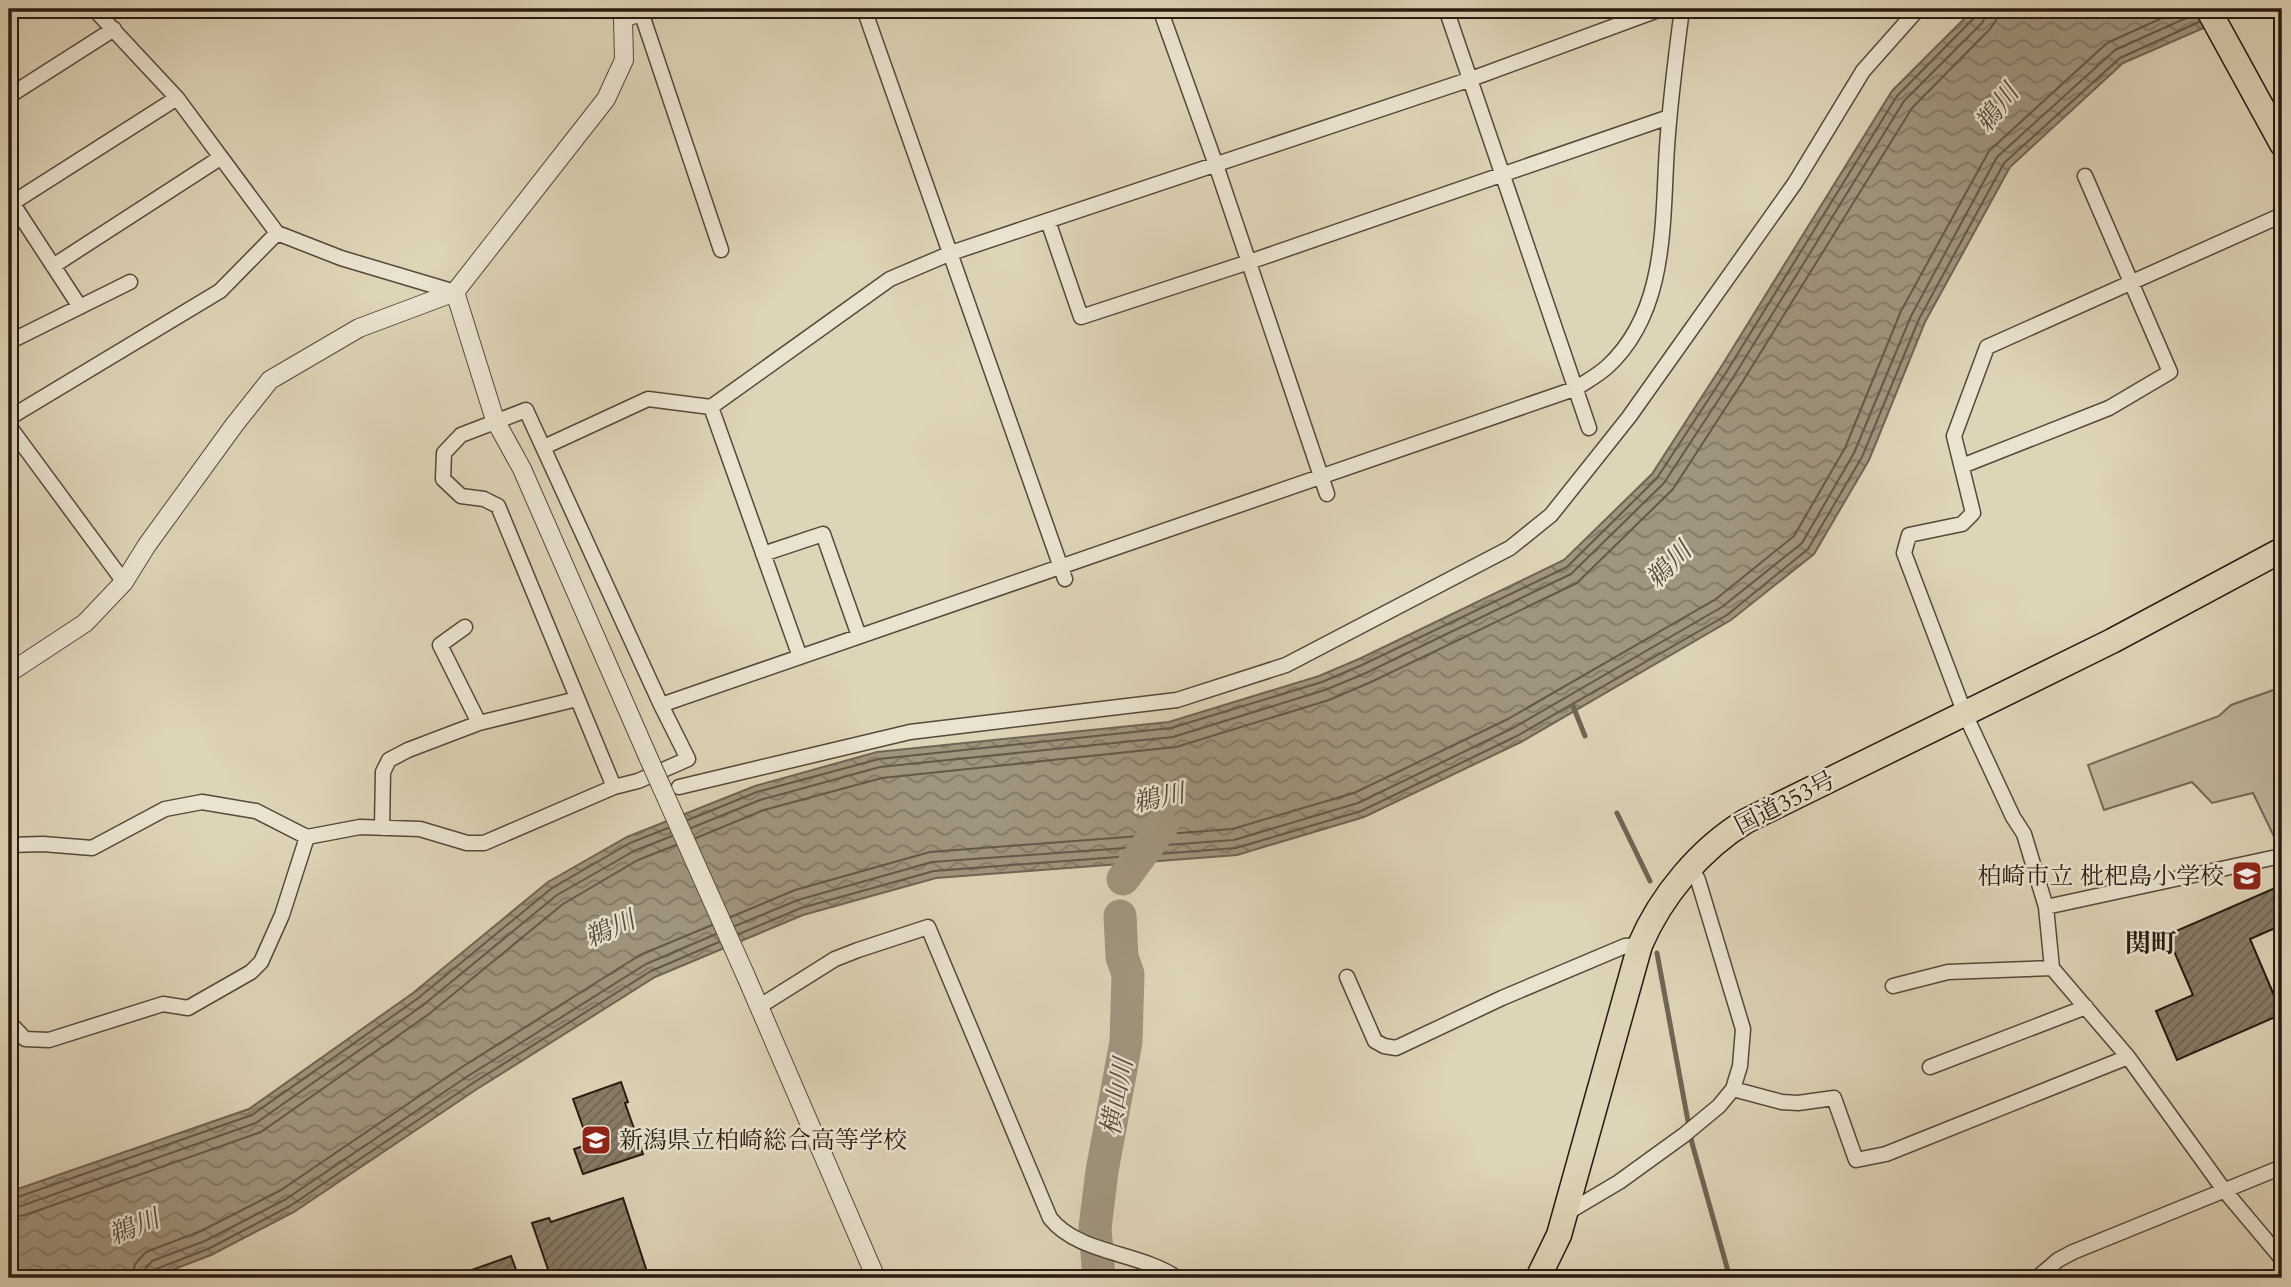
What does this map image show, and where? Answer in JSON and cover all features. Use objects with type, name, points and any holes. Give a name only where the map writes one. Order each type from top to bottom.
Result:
[{"type":"highway","points":[[2208,9],[2282,144]]},
{"type":"highway","name":"国道353号","points":[[1538,1278],[1553,1250],[1565,1214],[1640,945],[1650,920],[1692,867],[1722,837],[1745,821],[2112,640],[2282,550]]},
{"type":"street","points":[[94,9],[177,98],[277,233],[341,258],[455,292]]},
{"type":"street","points":[[864,9],[1062,573]]},
{"type":"street","points":[[1160,9],[1216,164],[1327,494]]},
{"type":"street","points":[[1446,9],[1589,428]]},
{"type":"street","points":[[544,447],[648,399],[711,407],[890,279],[951,253],[1471,79],[1661,9]]},
{"type":"street","points":[[661,705],[859,636],[1062,573],[1321,477],[1577,388],[1607,367],[1629,342],[1648,304],[1659,271],[1669,117],[1682,9]]},
{"type":"street","points":[[679,787],[910,732],[1177,700],[1286,665],[1510,548],[1551,515],[1629,417],[1795,183],[1863,71],[1918,9]]},
{"type":"street","points":[[633,11],[721,250]]},
{"type":"street","points":[[9,673],[85,622],[124,582],[147,545],[270,380],[359,328],[455,292],[606,99],[624,60],[633,11]]},
{"type":"street","points":[[9,96],[114,29]]},
{"type":"street","points":[[79,307],[10,202],[177,98]]},
{"type":"street","points":[[1048,221],[1081,317],[1669,117]]},
{"type":"street","points":[[53,266],[220,158]]},
{"type":"street","points":[[1962,466],[2109,408],[2170,372],[2085,176]]},
{"type":"street","points":[[2282,215],[1987,347],[1954,436],[1973,513],[1962,524],[1909,535],[1904,553],[1965,714],[2013,817],[2024,834],[2046,907],[2052,968],[2128,1057],[2224,1190],[2282,1259]]},
{"type":"street","points":[[9,418],[219,291],[277,233]]},
{"type":"street","points":[[9,342],[130,282]]},
{"type":"street","points":[[455,292],[495,420],[522,469],[760,1006],[876,1278]]},
{"type":"street","points":[[711,407],[800,657]]},
{"type":"street","points":[[9,845],[43,844],[92,848],[166,809],[202,802],[256,811],[307,837],[360,827],[420,830],[467,843],[484,843],[688,759],[526,410],[461,435],[444,453],[443,478],[461,495],[484,499],[498,506],[614,788]]},
{"type":"street","points":[[9,426],[124,582]]},
{"type":"street","points":[[763,554],[823,534],[859,636]]},
{"type":"street","points":[[466,627],[440,645],[479,723]]},
{"type":"street","points":[[382,828],[383,772],[389,760],[479,723],[578,699]]},
{"type":"street","points":[[9,1022],[25,1039],[49,1040],[163,1004],[188,1008],[251,972],[261,962],[282,915],[307,837]]},
{"type":"street","points":[[2046,907],[2272,859]]},
{"type":"street","points":[[1565,1214],[1619,1182],[1684,1135],[1733,1090],[1740,1066],[1743,1029],[1692,867]]},
{"type":"street","points":[[760,1006],[835,959],[928,927],[1056,1227],[1080,1240],[1147,1262],[1177,1278]]},
{"type":"street","points":[[1347,977],[1375,1041],[1396,1048],[1502,998],[1612,951],[1625,946],[1640,945]]},
{"type":"street","points":[[1893,986],[1948,972],[2052,968]]},
{"type":"street","points":[[1930,1067],[2086,1007]]},
{"type":"street","points":[[1733,1090],[1782,1102],[1798,1103],[1834,1098],[1856,1160],[1886,1154],[2128,1057]]},
{"type":"street","points":[[2037,1278],[2058,1260],[2073,1252],[2282,1167]]},
{"type":"shaded area","points":[[2282,687],[2282,853],[2253,793],[2212,803],[2192,782],[2104,810],[2088,765],[2219,716],[2231,705]]},
{"type":"water","name":"鵜川","points":[[1974,9],[2247,9],[2123,63],[2010,167],[1925,322],[1869,460],[1814,554],[1731,620],[1521,742],[1364,817],[1237,855],[936,878],[803,915],[655,977],[477,1089],[294,1212],[211,1255],[151,1278],[9,1278],[9,1192],[249,1109],[413,993],[548,882],[627,837],[755,786],[877,752],[1169,722],[1319,676],[1564,560],[1652,474],[1892,91]]},
{"type":"building","points":[[2282,885],[2282,925],[2250,939],[2282,1014],[2177,1060],[2156,1011],[2193,995],[2167,935]]},
{"type":"building","points":[[621,1082],[628,1102],[625,1103],[643,1154],[583,1174],[574,1149],[589,1144],[573,1099]]},
{"type":"building","points":[[623,1198],[649,1278],[551,1278],[532,1223],[549,1218],[551,1222]]},
{"type":"building","points":[[511,1256],[519,1278],[455,1278],[455,1276]]},
{"type":"waterway","points":[[1573,706],[1585,736]]},
{"type":"waterway","points":[[1617,813],[1650,881]]},
{"type":"waterway","name":"横山川","points":[[1123,879],[1162,826]]},
{"type":"waterway","name":"横山川","points":[[1099,1278],[1095,1228],[1102,1171],[1126,1042],[1128,974],[1122,957],[1120,916]]},
{"type":"waterway","points":[[1657,953],[1692,1143],[1730,1278]]},
{"type":"place","name":"柏崎市立 枇杷島小学校","points":[[2247,876]]},
{"type":"place","name":"新潟県立柏崎総合高等学校","points":[[596,1140]]},
{"type":"district","name":"関町","points":[[2151,943]]}]
